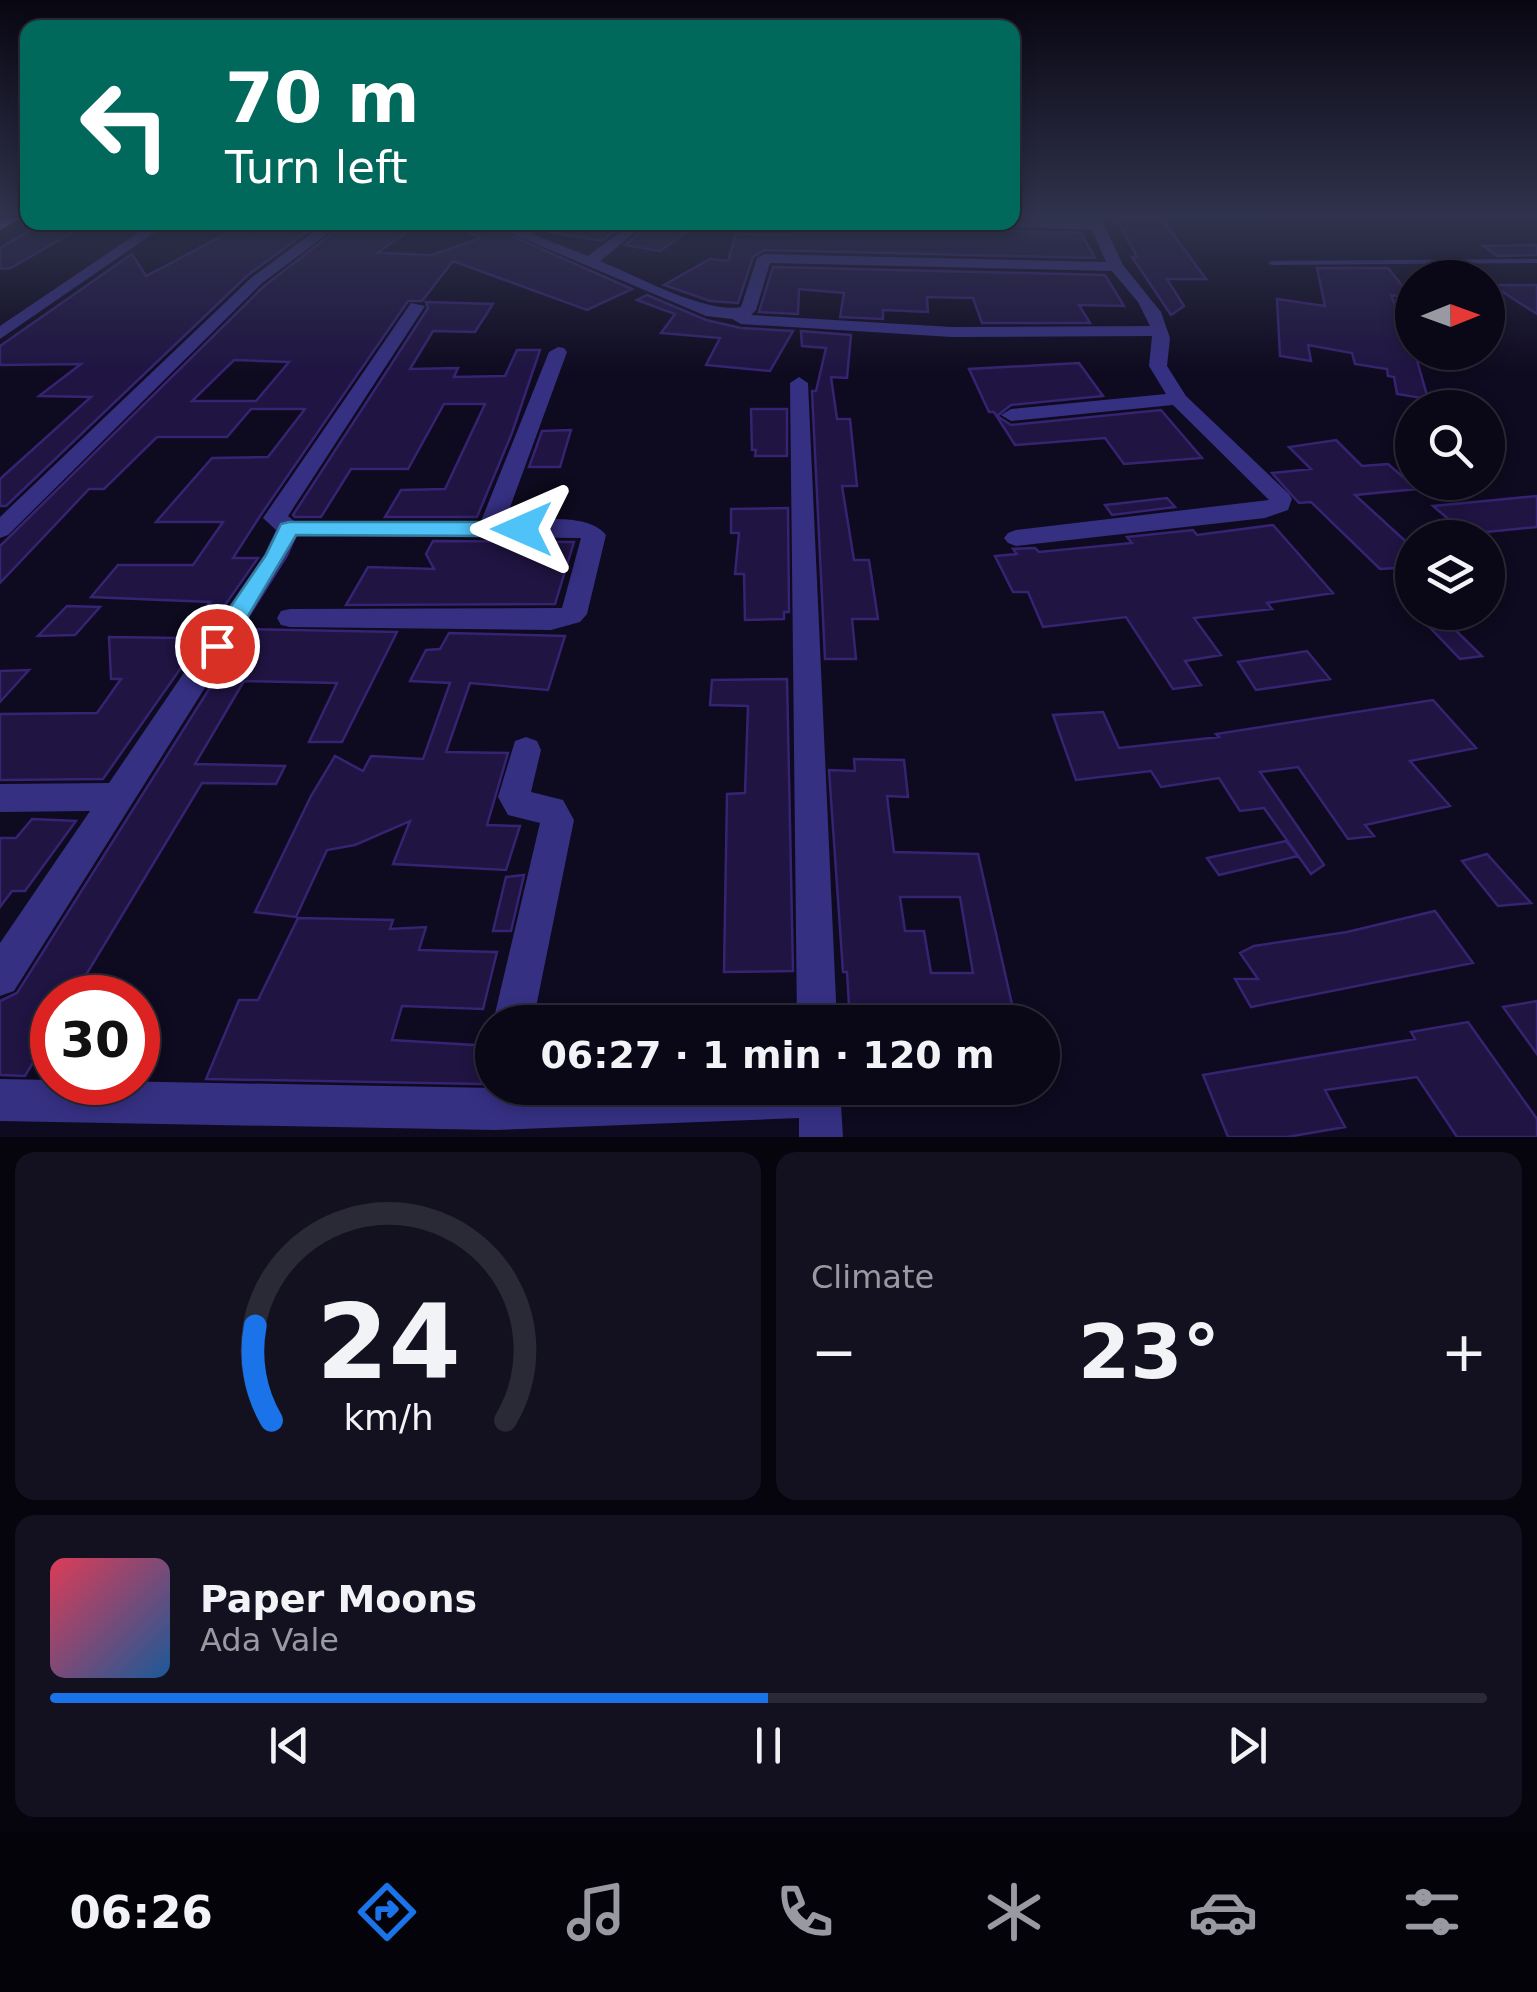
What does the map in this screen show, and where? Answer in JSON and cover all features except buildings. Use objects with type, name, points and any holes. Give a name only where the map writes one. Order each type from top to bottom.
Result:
[{"type":"street","points":[[0,334],[91,269]]},
{"type":"street","points":[[0,530],[271,269]]},
{"type":"street","points":[[607,269],[712,312],[754,320],[952,332],[1158,331]]},
{"type":"street","points":[[738,314],[748,310],[761,269]]},
{"type":"street","points":[[1016,538],[1265,511],[1280,506],[1281,499],[1178,398],[1158,366],[1164,347],[1156,314],[1118,269]]},
{"type":"street","points":[[290,618],[551,620],[571,615],[578,607],[594,535],[585,529],[289,528],[275,518],[417,306]]},
{"type":"street","points":[[490,529],[558,352]]},
{"type":"street","points":[[799,383],[817,1005]]},
{"type":"street","points":[[1011,415],[1178,398]]},
{"type":"street","points":[[0,978],[276,556],[289,528]]},
{"type":"street","points":[[517,1005],[557,820],[551,810],[520,805],[514,796],[526,750]]},
{"type":"street","points":[[0,798],[118,797]]},
{"type":"street","points":[[0,1100],[475,1098]]},
{"type":"street","points":[[748,1105],[820,1107]]},
{"type":"route","points":[[217,646],[276,556],[289,528],[522,529]]}]
